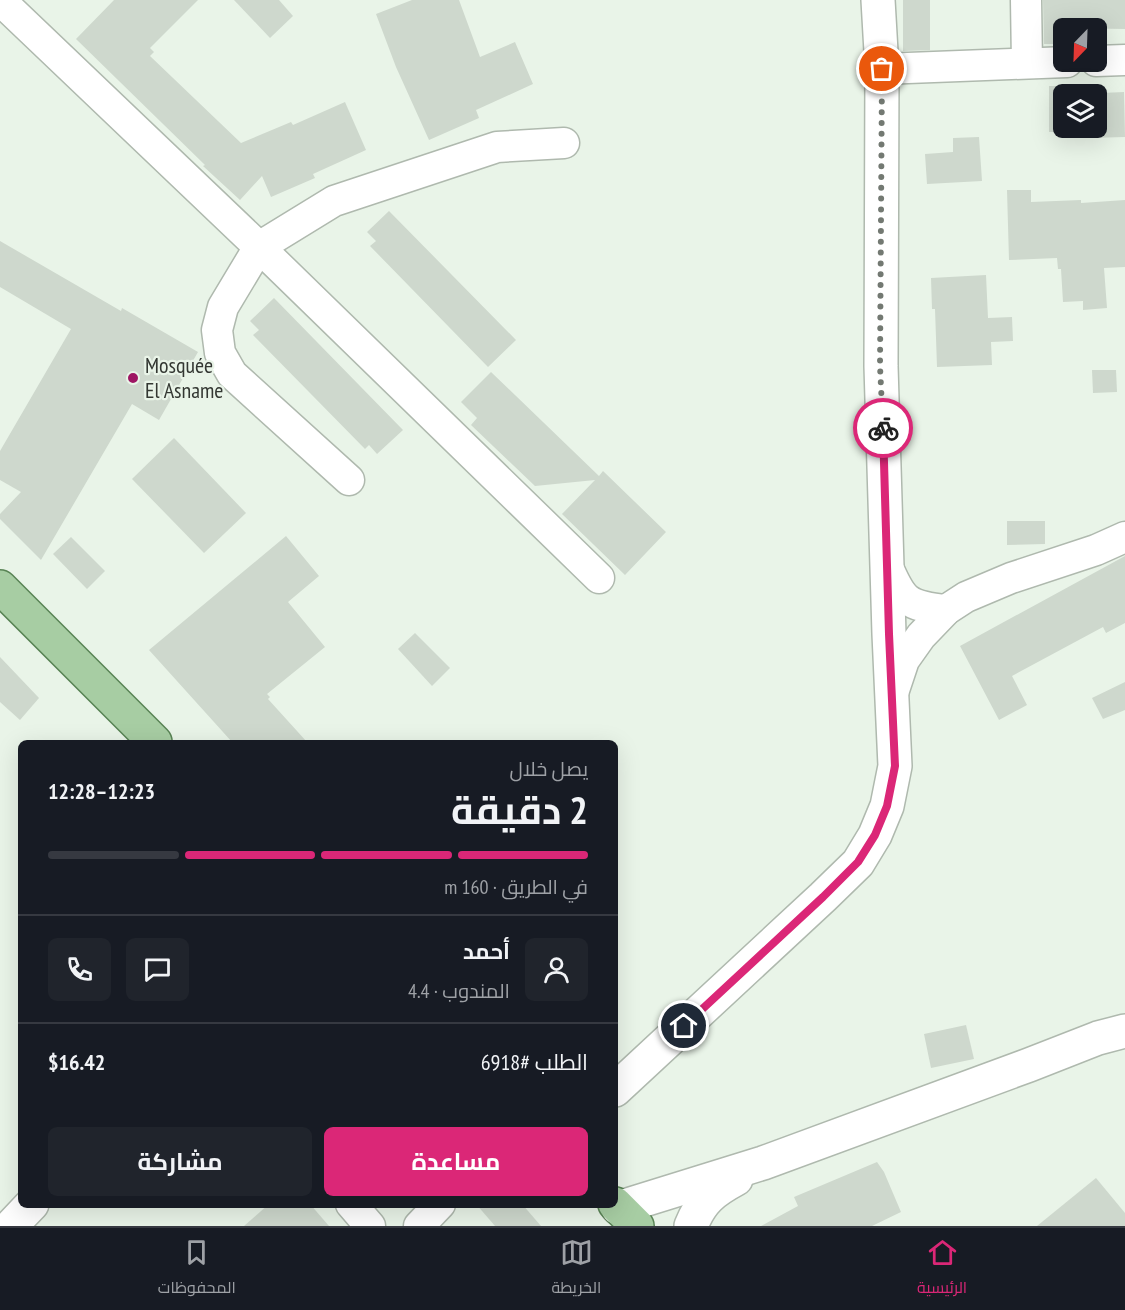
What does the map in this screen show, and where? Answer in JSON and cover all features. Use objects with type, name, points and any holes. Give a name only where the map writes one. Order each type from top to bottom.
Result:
[{"type":"main road","points":[[0,587],[153,740]]},
{"type":"street","points":[[618,1087],[858,862],[875,835],[887,806],[895,766],[880,366],[882,69],[878,0]]},
{"type":"street","points":[[1026,0],[1027,63]]},
{"type":"street","points":[[5,13],[259,247],[599,578]]},
{"type":"street","points":[[1107,61],[1125,60]]},
{"type":"street","points":[[882,69],[1053,62]]},
{"type":"street","points":[[349,480],[232,374],[220,353],[217,330],[223,307],[259,247],[334,201],[497,147],[564,143]]},
{"type":"street","points":[[892,696],[904,660],[921,636],[946,610],[966,597],[1011,578],[1096,550],[1125,537]]},
{"type":"street","points":[[887,565],[896,587],[911,602],[924,608],[946,610]]},
{"type":"street","points":[[623,1213],[1018,1070],[1098,1038],[1125,1031]]},
{"type":"street","points":[[691,1226],[704,1201],[723,1186],[763,1163]]},
{"type":"street","points":[[11,1226],[28,1208]]},
{"type":"street","points":[[354,1208],[370,1226]]},
{"type":"street","points":[[419,1226],[436,1208]]},
{"type":"building","points":[[114,0],[198,0],[150,48],[154,52],[150,56],[241,143],[291,122],[293,125],[345,102],[366,150],[313,174],[315,178],[271,197],[262,176],[240,200],[76,39]]},
{"type":"building","points":[[234,0],[279,0],[293,16],[270,38]]},
{"type":"building","points":[[412,0],[459,0],[480,57],[515,42],[533,84],[476,110],[479,118],[429,140],[396,67],[376,14]]},
{"type":"building","points":[[903,0],[930,0],[930,50],[903,51]]},
{"type":"building","points":[[1043,0],[1125,0],[1125,29],[1107,29],[1107,18],[1053,18],[1053,44],[1044,44]]},
{"type":"building","points":[[1049,86],[1053,86],[1053,132],[1049,132]]},
{"type":"building","points":[[1124,92],[1125,137],[1107,138],[1107,93]]},
{"type":"building","points":[[979,137],[982,181],[927,184],[925,154],[953,152],[953,138]]},
{"type":"building","points":[[1007,190],[1031,190],[1031,202],[1081,200],[1081,203],[1125,200],[1125,267],[1104,268],[1107,308],[1083,310],[1083,301],[1063,302],[1061,269],[1058,269],[1057,258],[1009,260]]},
{"type":"building","points":[[389,211],[516,340],[488,367],[370,246],[376,241],[367,232]]},
{"type":"building","points":[[0,241],[121,311],[122,308],[198,352],[159,420],[132,404],[41,560],[0,519],[0,514],[21,492],[0,480],[0,451],[71,329],[0,287]]},
{"type":"building","points":[[986,275],[988,318],[1012,317],[1013,341],[991,342],[992,365],[937,367],[935,309],[932,309],[931,278]]},
{"type":"building","points":[[274,298],[403,430],[377,454],[369,445],[365,449],[253,335],[259,330],[250,321]]},
{"type":"building","points":[[1092,370],[1116,370],[1117,392],[1093,393]]},
{"type":"building","points":[[491,372],[599,476],[603,471],[666,532],[625,575],[562,514],[595,480],[535,486],[471,425],[477,418],[461,402]]},
{"type":"building","points":[[174,438],[246,513],[204,553],[132,479]]},
{"type":"building","points":[[1007,521],[1045,521],[1045,544],[1007,545]]},
{"type":"building","points":[[286,536],[319,576],[288,602],[325,647],[267,694],[270,697],[268,699],[305,740],[230,740],[149,650]]},
{"type":"building","points":[[71,537],[105,571],[87,589],[53,554]]},
{"type":"building","points":[[1125,556],[1125,623],[1106,633],[1103,627],[1012,676],[1027,705],[999,720],[960,646]]},
{"type":"building","points":[[415,633],[450,668],[432,686],[398,649]]},
{"type":"building","points":[[0,657],[39,698],[20,720],[0,702]]},
{"type":"building","points":[[1125,682],[1125,710],[1103,719],[1092,698]]},
{"type":"building","points":[[966,1025],[974,1059],[931,1068],[924,1034]]},
{"type":"building","points":[[877,1162],[884,1172],[901,1212],[872,1226],[761,1226],[798,1206],[794,1197]]},
{"type":"building","points":[[1096,1178],[1125,1213],[1125,1226],[1037,1226]]},
{"type":"building","points":[[264,1208],[313,1208],[329,1226],[244,1226]]},
{"type":"building","points":[[479,1208],[525,1208],[541,1226],[495,1226]]},
{"type":"way so far","points":[[882,69],[880,366],[883,428]]},
{"type":"place","name":"Mosquée El Asname","points":[[133,378]]},
{"type":"route","points":[[684,1026],[858,862],[875,835],[887,806],[895,766],[883,428]]}]
